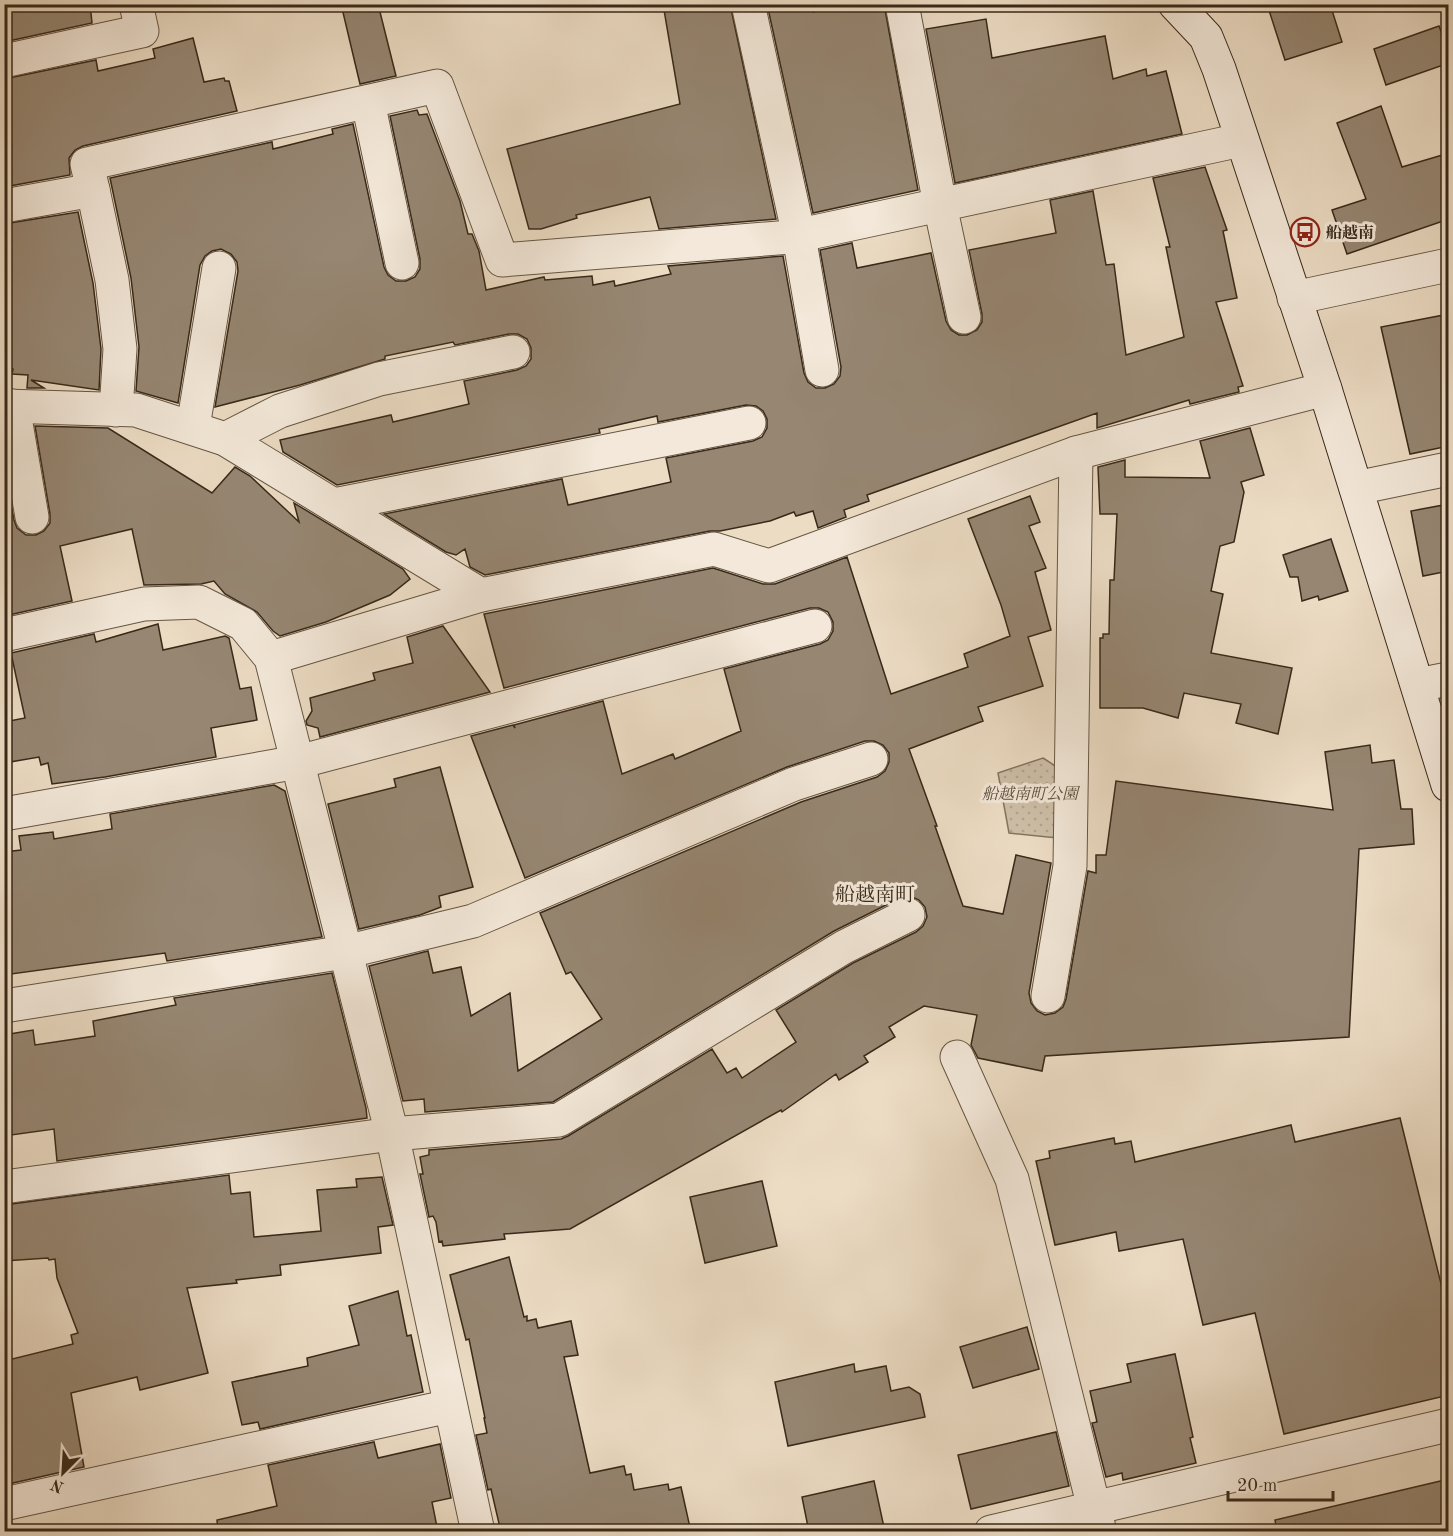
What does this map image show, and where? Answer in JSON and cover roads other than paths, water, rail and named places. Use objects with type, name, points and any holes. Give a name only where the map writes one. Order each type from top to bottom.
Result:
[{"type":"street","points":[[4,61],[142,31],[136,4]]},
{"type":"street","points":[[748,4],[799,236],[822,370]]},
{"type":"street","points":[[902,4],[964,317]]},
{"type":"street","points":[[1175,4],[1206,37],[1219,69],[1356,488],[1433,682],[1449,785]]},
{"type":"street","points":[[116,410],[120,349],[112,280],[87,164],[437,86],[502,260],[799,236],[1241,140]]},
{"type":"street","points":[[368,102],[402,263]]},
{"type":"street","points":[[4,206],[93,190]]},
{"type":"street","points":[[1294,298],[1449,265]]},
{"type":"street","points":[[193,427],[219,268]]},
{"type":"street","points":[[225,439],[280,411],[379,380],[513,352]]},
{"type":"street","points":[[271,658],[481,595],[714,549],[769,566],[1076,453],[1325,389]]},
{"type":"street","points":[[32,517],[9,406],[136,410],[225,439],[481,595]]},
{"type":"street","points":[[334,506],[749,423]]},
{"type":"street","points":[[1048,996],[1070,866],[1076,453]]},
{"type":"street","points":[[1356,488],[1449,469]]},
{"type":"street","points":[[4,635],[144,604],[199,602],[243,624],[271,658],[392,1134],[478,1532]]},
{"type":"street","points":[[4,814],[298,762],[815,626]]},
{"type":"street","points":[[4,1006],[345,952],[473,921],[794,784],[871,759]]},
{"type":"street","points":[[4,1187],[392,1134],[559,1120],[844,947],[908,915]]},
{"type":"street","points":[[957,1057],[1012,1179],[1097,1520]]},
{"type":"street","points":[[4,1504],[450,1406]]},
{"type":"street","points":[[991,1532],[1097,1520],[1449,1425]]},
{"type":"place","name":"船越南","points":[[1305,232]]},
{"type":"district","name":"船越南町","points":[[875,894]]},
{"type":"park label","name":"船越南町公園","points":[[1030,793]]}]
